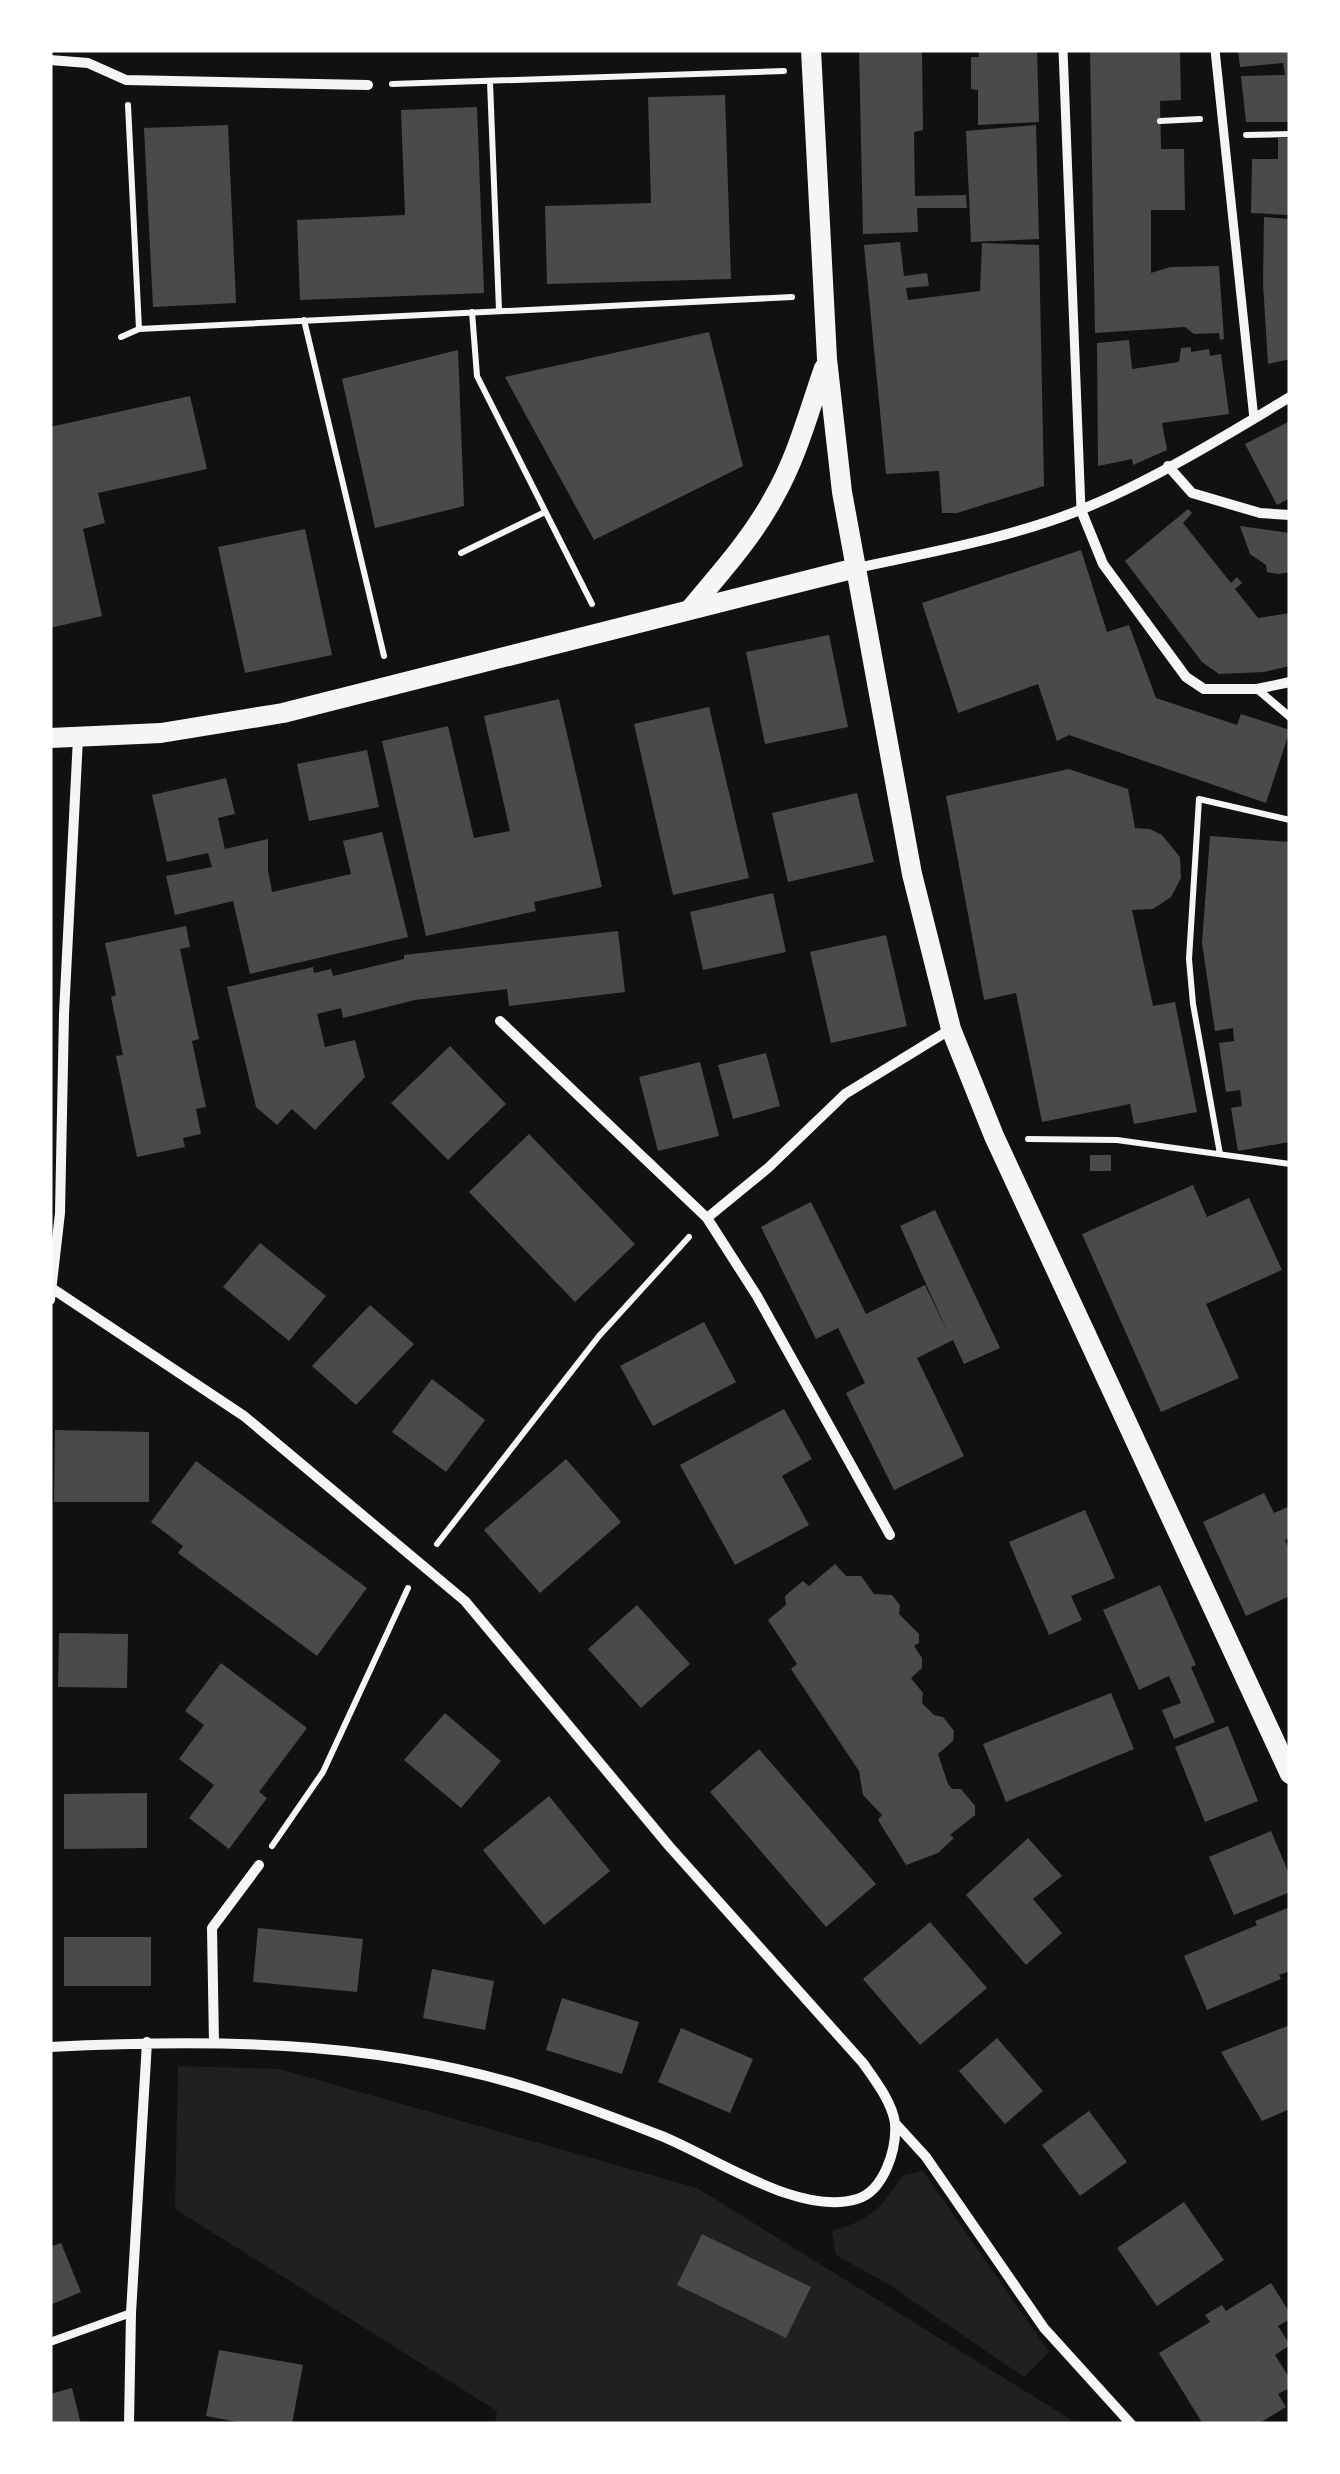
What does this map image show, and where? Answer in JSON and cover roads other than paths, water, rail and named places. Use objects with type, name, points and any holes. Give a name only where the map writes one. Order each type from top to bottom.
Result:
[{"type":"main road","points":[[811,60],[827,359],[842,492],[912,874],[951,1029],[994,1136],[1290,1774]]},
{"type":"main road","points":[[691,608],[743,548],[775,496],[792,460],[827,359]]},
{"type":"main road","points":[[50,738],[160,733],[283,714],[856,568]]},
{"type":"street","points":[[1064,50],[1081,510],[1103,564],[1186,676],[1204,689],[1258,688],[1290,682]]},
{"type":"street","points":[[1215,50],[1254,419]]},
{"type":"street","points":[[50,60],[88,63],[126,80],[368,85]]},
{"type":"street","points":[[856,568],[958,545],[1081,510],[1290,397]]},
{"type":"street","points":[[1168,466],[1192,493],[1260,512],[1290,514]]},
{"type":"street","points":[[78,738],[64,1014],[60,1213],[51,1294],[244,1416],[465,1601],[669,1846],[863,2063],[880,2086],[894,2123],[926,2158],[1044,2328],[1130,2424]]},
{"type":"street","points":[[500,1021],[707,1218],[757,1296],[890,1535]]},
{"type":"street","points":[[707,1218],[768,1168],[846,1094],[951,1029]]},
{"type":"street","points":[[214,2043],[212,1928],[260,1865]]},
{"type":"street","points":[[129,2424],[130,2313],[147,2042]]},
{"type":"street","points":[[50,2047],[214,2043],[370,2052],[516,2084],[662,2136],[784,2191],[827,2204],[861,2198],[887,2174],[894,2123]]},
{"type":"lane","points":[[1258,688],[1290,717]]},
{"type":"lane","points":[[50,2342],[130,2313]]}]
